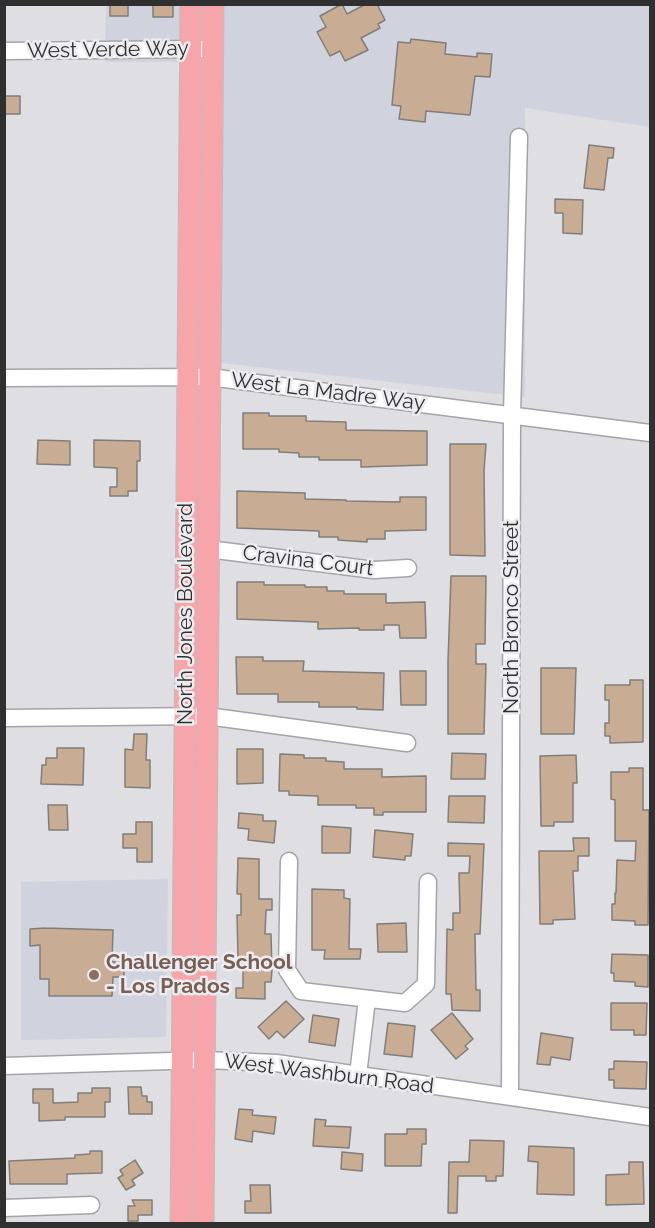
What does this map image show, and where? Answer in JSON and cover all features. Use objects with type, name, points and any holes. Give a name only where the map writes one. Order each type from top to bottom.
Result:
[{"type":"main road","name":"North Jones Boulevard","points":[[181,1224],[191,4]]},
{"type":"main road","name":"North Jones Boulevard","points":[[203,1224],[213,4]]},
{"type":"street","name":"West Verde Way","points":[[4,51],[212,49]]},
{"type":"street","name":"North Bronco Street","points":[[510,1097],[512,415],[519,137]]},
{"type":"street","name":"West La Madre Way","points":[[4,378],[188,375],[651,433]]},
{"type":"street","name":"Cravina Court","points":[[208,549],[374,570],[408,568]]},
{"type":"street","points":[[4,718],[207,716],[407,743]]},
{"type":"street","points":[[289,861],[287,970],[301,991],[405,1003],[426,984],[428,882]]},
{"type":"street","points":[[358,1075],[367,999]]},
{"type":"street","name":"West Washburn Road","points":[[4,1066],[183,1060],[276,1063],[651,1117]]},
{"type":"street","points":[[4,1208],[91,1205]]},
{"type":"shaded area","points":[[106,5],[650,5],[650,127],[525,108],[525,397],[177,358],[180,62],[105,62]]},
{"type":"shaded area","name":"Challenger School - Los Prados","points":[[168,879],[166,1037],[21,1040],[21,882]]},
{"type":"building","points":[[110,4],[128,4],[128,16],[110,16]]},
{"type":"building","points":[[153,4],[173,4],[173,17],[153,17]]},
{"type":"building","points":[[342,4],[347,14],[366,4],[377,4],[385,20],[378,24],[380,28],[361,38],[368,50],[345,61],[340,51],[330,56],[317,32],[326,27],[320,16]]},
{"type":"building","points":[[411,39],[446,43],[445,54],[477,57],[477,53],[492,54],[490,77],[475,76],[470,115],[426,111],[425,122],[399,119],[401,106],[392,105],[398,42],[410,43]]},
{"type":"building","points":[[4,96],[20,96],[20,114],[4,114]]},
{"type":"building","points":[[589,145],[614,148],[613,158],[608,158],[604,190],[584,188]]},
{"type":"building","points":[[555,199],[583,200],[582,234],[563,233],[563,213],[555,213]]},
{"type":"building","points":[[243,413],[306,416],[306,421],[346,422],[346,430],[427,431],[427,465],[361,467],[361,460],[319,460],[319,457],[299,457],[299,453],[279,452],[279,449],[243,449]]},
{"type":"building","points":[[38,440],[70,441],[70,465],[37,464]]},
{"type":"building","points":[[94,440],[140,441],[137,491],[128,491],[128,496],[110,496],[110,487],[117,487],[117,468],[94,467]]},
{"type":"building","points":[[450,444],[486,444],[485,556],[450,555]]},
{"type":"building","points":[[237,491],[305,493],[305,499],[346,501],[400,502],[400,497],[426,497],[426,530],[385,531],[385,539],[367,539],[367,542],[338,540],[338,537],[319,537],[319,531],[237,528]]},
{"type":"building","points":[[451,576],[486,576],[485,644],[476,644],[476,664],[486,664],[484,734],[448,734]]},
{"type":"building","points":[[237,582],[327,587],[327,591],[344,591],[344,594],[386,594],[386,603],[425,602],[426,638],[400,638],[399,625],[384,625],[384,630],[318,629],[318,622],[237,619]]},
{"type":"building","points":[[236,657],[263,657],[263,661],[304,661],[303,671],[384,673],[383,710],[319,707],[319,702],[278,702],[278,694],[237,694]]},
{"type":"building","points":[[541,668],[576,668],[574,734],[541,734]]},
{"type":"building","points":[[400,671],[426,671],[426,705],[401,705]]},
{"type":"building","points":[[630,680],[643,680],[643,742],[610,743],[610,736],[605,736],[605,723],[609,723],[609,700],[605,700],[605,685],[630,685]]},
{"type":"building","points":[[134,734],[147,734],[146,760],[150,760],[150,788],[125,787],[125,749],[133,750]]},
{"type":"building","points":[[57,748],[84,748],[83,785],[41,784],[42,765],[46,765],[46,758],[57,758]]},
{"type":"building","points":[[237,749],[263,749],[263,783],[237,784]]},
{"type":"building","points":[[452,753],[486,754],[485,779],[451,779]]},
{"type":"building","points":[[280,754],[304,755],[304,758],[326,758],[326,761],[344,762],[344,769],[382,769],[382,777],[426,776],[426,812],[383,812],[383,815],[374,815],[374,808],[356,808],[356,805],[318,805],[318,796],[289,795],[289,791],[279,791]]},
{"type":"building","points":[[576,755],[577,783],[573,783],[573,822],[554,822],[554,826],[541,826],[540,756]]},
{"type":"building","points":[[629,768],[643,768],[643,810],[649,810],[648,925],[635,925],[635,921],[612,920],[617,860],[635,861],[636,841],[615,841],[615,800],[611,799],[611,772],[629,772]]},
{"type":"building","points":[[449,796],[485,796],[484,823],[448,822]]},
{"type":"building","points":[[48,805],[67,805],[68,830],[49,830]]},
{"type":"building","points":[[239,813],[263,815],[263,821],[276,821],[274,843],[248,840],[249,829],[238,828]]},
{"type":"building","points":[[136,822],[152,822],[152,862],[137,862],[137,848],[123,848],[123,834],[136,834]]},
{"type":"building","points":[[322,826],[351,828],[350,853],[322,853]]},
{"type":"building","points":[[375,830],[413,834],[411,856],[405,856],[405,860],[373,857]]},
{"type":"building","points":[[573,838],[589,838],[589,856],[578,856],[578,871],[573,871],[575,919],[553,920],[553,924],[540,924],[539,851],[574,851]]},
{"type":"building","points":[[448,843],[484,844],[480,934],[475,934],[476,990],[480,990],[480,1011],[452,1010],[451,994],[446,994],[447,929],[453,930],[453,913],[460,913],[459,873],[469,873],[470,856],[448,856]]},
{"type":"building","points":[[238,858],[259,859],[259,899],[272,899],[272,910],[266,910],[265,934],[271,934],[272,970],[271,982],[265,982],[265,999],[236,998],[236,988],[243,988],[243,966],[241,966],[241,957],[238,957],[237,915],[241,915],[241,894],[237,894]]},
{"type":"building","points":[[312,889],[344,890],[344,898],[350,899],[349,949],[361,949],[360,959],[324,959],[325,950],[312,950]]},
{"type":"building","points":[[406,923],[407,952],[378,952],[377,924]]},
{"type":"building","points":[[30,929],[113,930],[112,962],[124,962],[124,977],[113,977],[112,996],[49,996],[49,979],[40,979],[40,945],[30,946]]},
{"type":"building","points":[[612,954],[648,955],[648,987],[635,986],[635,982],[614,981],[614,973],[611,973]]},
{"type":"building","points":[[286,1001],[304,1019],[284,1038],[277,1031],[269,1039],[258,1027]]},
{"type":"building","points":[[611,1003],[647,1003],[646,1035],[634,1035],[634,1030],[611,1030]]},
{"type":"building","points":[[452,1013],[473,1039],[465,1046],[468,1049],[456,1059],[431,1030]]},
{"type":"building","points":[[313,1015],[339,1019],[335,1046],[309,1042]]},
{"type":"building","points":[[388,1023],[415,1026],[412,1057],[384,1054]]},
{"type":"building","points":[[541,1033],[573,1038],[570,1060],[551,1057],[550,1065],[537,1064]]},
{"type":"building","points":[[614,1061],[647,1062],[646,1089],[614,1088],[614,1080],[609,1080],[609,1069],[614,1069]]},
{"type":"building","points":[[128,1087],[141,1087],[142,1096],[147,1096],[147,1102],[152,1102],[152,1114],[129,1114]]},
{"type":"building","points":[[92,1088],[110,1088],[110,1102],[105,1102],[105,1117],[65,1117],[65,1120],[39,1121],[39,1103],[33,1103],[33,1089],[53,1089],[53,1103],[78,1102],[78,1093],[92,1093]]},
{"type":"building","points":[[239,1109],[253,1110],[252,1115],[276,1117],[274,1134],[253,1131],[252,1142],[235,1139]]},
{"type":"building","points":[[315,1119],[326,1120],[325,1126],[351,1127],[349,1148],[313,1146]]},
{"type":"building","points":[[407,1129],[426,1129],[426,1144],[422,1144],[421,1166],[385,1166],[385,1134],[407,1134]]},
{"type":"building","points":[[470,1140],[504,1141],[503,1176],[496,1176],[496,1181],[486,1181],[486,1176],[458,1176],[457,1213],[448,1213],[449,1162],[469,1162]]},
{"type":"building","points":[[529,1146],[574,1148],[574,1195],[537,1194],[538,1162],[528,1161]]},
{"type":"building","points":[[90,1151],[102,1151],[102,1173],[67,1174],[67,1184],[10,1184],[9,1161],[75,1158],[75,1155],[90,1154]]},
{"type":"building","points":[[342,1152],[363,1154],[362,1171],[341,1169]]},
{"type":"building","points":[[135,1160],[143,1173],[132,1180],[135,1185],[126,1190],[118,1178],[123,1175],[120,1170]]},
{"type":"building","points":[[629,1162],[643,1162],[644,1204],[606,1205],[606,1175],[629,1174]]},
{"type":"building","points":[[250,1185],[270,1185],[271,1213],[245,1213],[245,1201],[251,1201]]},
{"type":"building","points":[[132,1200],[152,1200],[152,1215],[138,1215],[138,1221],[128,1221],[128,1206],[135,1206]]},
{"type":"place","name":"Challenger School - Los Prados","points":[[94,975]]}]
